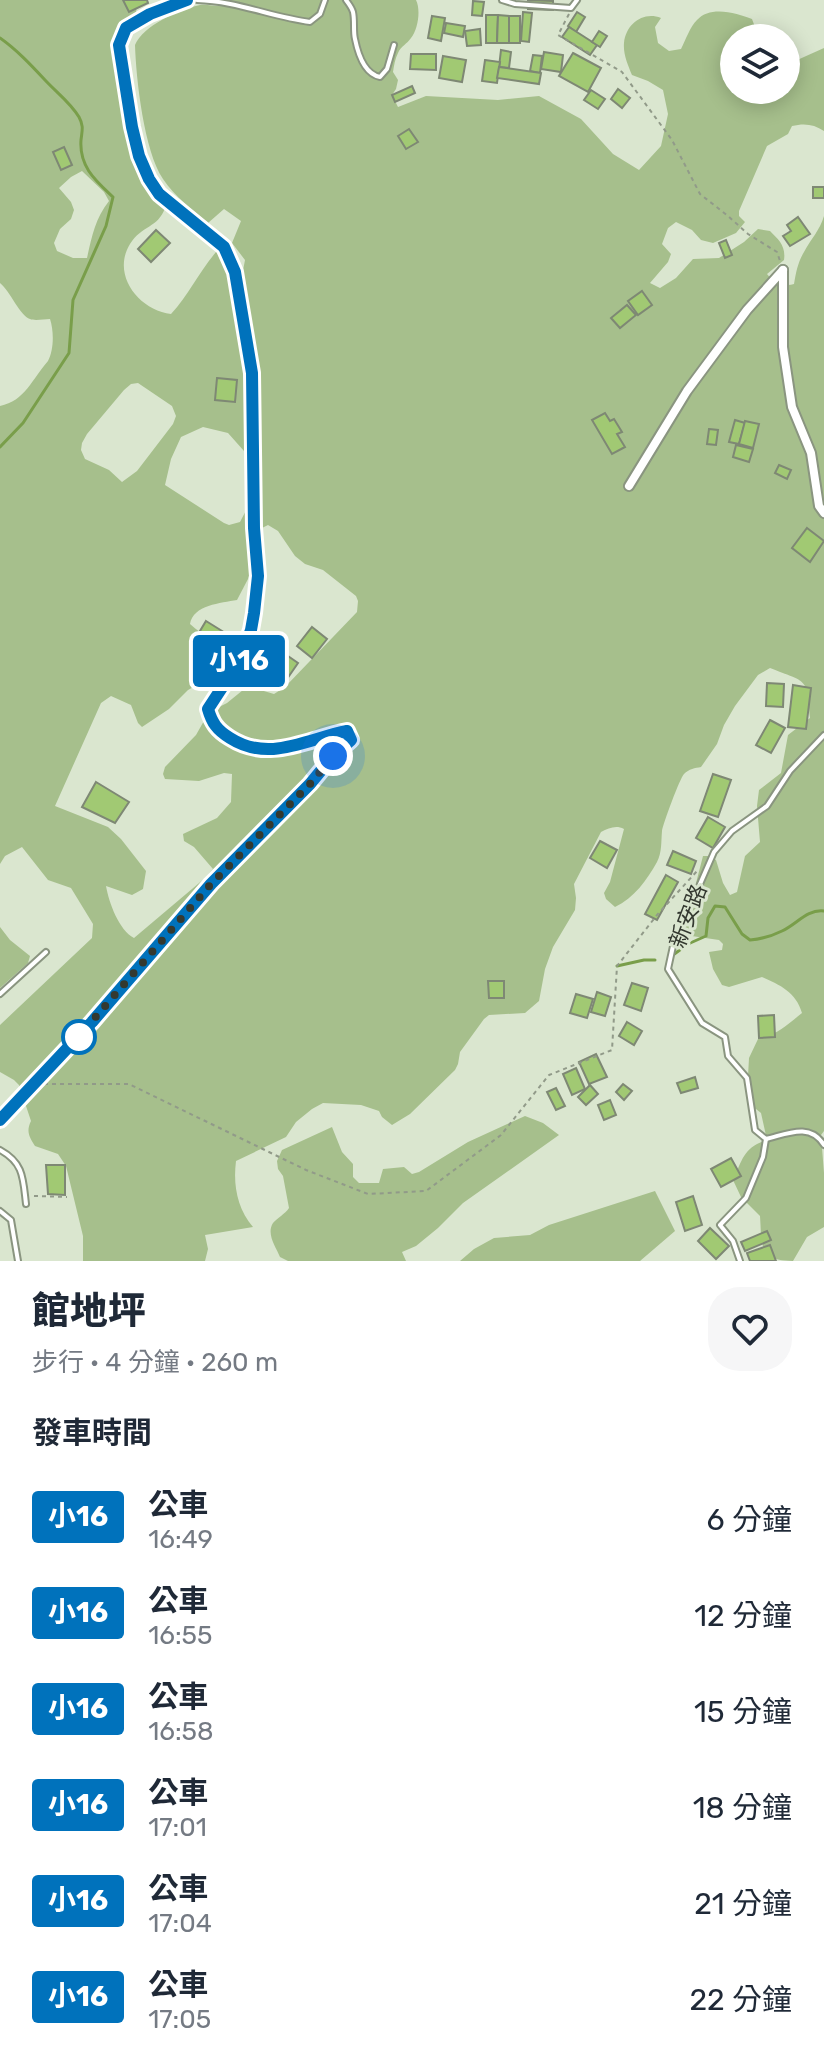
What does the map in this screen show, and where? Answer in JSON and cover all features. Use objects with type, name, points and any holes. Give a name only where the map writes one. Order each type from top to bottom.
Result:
[{"type":"street","points":[[629,486],[687,391],[747,310],[783,270]]},
{"type":"street","points":[[783,270],[783,347],[792,407],[811,453],[819,506],[824,513]]},
{"type":"lane","points":[[0,1120],[92,1022],[211,884],[351,740],[347,731],[271,750],[243,746],[213,725],[208,709],[240,660],[253,618],[258,576],[254,528],[252,373],[235,272],[224,247],[159,194],[139,156],[119,45],[126,28],[150,14],[187,0]]},
{"type":"lane","points":[[197,0],[218,1],[310,22],[320,14],[325,0]]},
{"type":"lane","points":[[346,0],[353,13],[360,55],[374,76],[380,77],[385,73],[394,45]]},
{"type":"lane","points":[[351,7],[354,0]]},
{"type":"lane","points":[[502,0],[515,4],[571,8],[577,0]]},
{"type":"lane","name":"新安路","points":[[766,1139],[755,1130],[747,1078],[728,1056],[725,1037],[702,1023],[668,969],[673,946],[714,852],[732,831],[767,806],[790,771],[824,735]]},
{"type":"lane","points":[[0,994],[46,952]]},
{"type":"lane","points":[[740,1261],[733,1241],[720,1225],[746,1198],[763,1157],[766,1139],[804,1130],[819,1136],[824,1145]]},
{"type":"lane","points":[[0,1150],[19,1166],[26,1204]]},
{"type":"lane","points":[[0,1211],[11,1220],[18,1261]]},
{"type":"path","points":[[571,8],[558,35],[622,72],[672,140],[700,194],[748,234],[777,252],[783,270]]},
{"type":"path","points":[[35,1084],[129,1084],[306,1170],[368,1194],[426,1191],[501,1135],[549,1075],[612,1050],[617,966],[657,915],[714,852]]},
{"type":"path","points":[[25,1196],[67,1197]]},
{"type":"green space","points":[[0,0],[137,0],[136,15],[121,29],[115,49],[134,162],[165,208],[162,215],[130,244],[124,267],[126,279],[139,298],[148,306],[171,314],[216,252],[226,260],[236,307],[245,260],[232,243],[241,221],[224,209],[208,223],[173,192],[156,167],[146,133],[135,45],[154,25],[182,10],[200,5],[219,6],[225,0],[416,0],[418,14],[415,30],[399,51],[393,72],[398,80],[392,95],[398,107],[426,96],[498,100],[539,96],[581,119],[613,154],[639,170],[661,146],[668,114],[663,90],[632,75],[627,63],[625,36],[636,21],[648,16],[661,18],[655,27],[658,43],[669,51],[681,49],[702,15],[731,13],[752,19],[754,24],[720,24],[720,104],[800,104],[800,59],[824,48],[824,131],[809,125],[792,126],[788,134],[767,146],[739,211],[745,222],[736,233],[713,243],[701,240],[692,230],[676,222],[668,228],[662,244],[671,254],[650,283],[660,288],[676,278],[693,259],[719,258],[758,229],[770,231],[784,251],[784,260],[767,274],[779,283],[794,284],[800,260],[824,216],[824,1131],[821,1135],[824,1227],[807,1237],[793,1261],[773,1258],[764,1249],[760,1216],[741,1197],[733,1180],[748,1151],[767,1140],[761,1113],[750,1108],[749,1058],[758,1039],[777,1032],[802,1013],[791,994],[762,977],[729,987],[722,985],[713,969],[709,952],[722,950],[723,944],[719,940],[685,935],[682,930],[703,856],[716,860],[730,895],[737,892],[745,856],[760,842],[759,790],[781,773],[788,735],[810,718],[808,695],[803,683],[770,668],[758,675],[735,706],[717,744],[701,767],[688,771],[682,777],[663,827],[659,858],[644,882],[634,894],[615,907],[606,899],[604,893],[610,882],[624,829],[618,827],[601,832],[574,884],[575,910],[553,947],[539,1001],[525,1013],[489,1015],[484,1019],[460,1052],[455,1070],[410,1114],[392,1125],[379,1111],[361,1105],[323,1103],[296,1122],[286,1137],[236,1161],[237,1196],[253,1227],[205,1235],[208,1249],[205,1261],[83,1261],[83,1236],[66,1166],[58,1154],[35,1146],[29,1134],[31,1121],[19,1085],[0,1072],[0,1025],[92,938],[93,924],[71,888],[48,880],[22,847],[5,856],[0,864],[0,406],[16,399],[27,388],[48,361],[53,340],[50,319],[26,317],[0,283]],"holes":[[[82,171],[109,201],[97,221],[87,258],[73,258],[57,251],[54,243],[74,210],[59,188]],[[138,383],[172,406],[176,416],[137,471],[122,482],[109,470],[85,459],[82,443],[124,390]],[[203,427],[228,433],[244,451],[251,501],[240,522],[224,523],[165,485],[171,459],[181,437]],[[268,525],[278,531],[295,556],[305,564],[323,570],[356,596],[357,612],[285,687],[274,694],[257,689],[243,690],[209,712],[196,735],[165,767],[165,779],[199,781],[224,773],[232,774],[231,802],[217,818],[183,834],[184,841],[194,847],[213,869],[134,938],[119,923],[106,886],[132,895],[143,889],[146,871],[108,827],[55,806],[101,703],[111,696],[131,705],[142,727],[169,709],[188,690],[224,670],[225,663],[219,650],[190,624],[202,609],[237,600],[248,579],[262,528]]]},
{"type":"green space","points":[[0,927],[30,956],[28,963],[0,988]]},
{"type":"green space","points":[[525,1116],[543,1123],[559,1135],[463,1203],[416,1246],[402,1252],[406,1261],[288,1261],[280,1257],[272,1240],[271,1227],[289,1208],[277,1161],[282,1150],[332,1127],[342,1152],[353,1164],[353,1177],[359,1183],[379,1183],[383,1169],[404,1167],[412,1174],[419,1172],[468,1142]]},
{"type":"green space","points":[[655,1191],[675,1231],[640,1261],[460,1261],[494,1238],[530,1235],[549,1225]]},
{"type":"building","points":[[123,0],[147,0],[148,3],[129,12]]},
{"type":"building","points":[[528,0],[553,1],[553,10],[528,9]]},
{"type":"building","points":[[473,1],[484,2],[482,16],[472,15]]},
{"type":"building","points":[[523,12],[532,13],[529,42],[521,41]]},
{"type":"building","points":[[577,12],[585,17],[576,32],[568,26]]},
{"type":"building","points":[[486,15],[498,15],[497,43],[486,43]]},
{"type":"building","points":[[498,15],[509,16],[509,43],[497,43]]},
{"type":"building","points":[[432,16],[445,18],[441,41],[428,38]]},
{"type":"building","points":[[509,16],[520,16],[520,43],[509,43]]},
{"type":"building","points":[[446,23],[465,26],[463,37],[444,33]]},
{"type":"building","points":[[569,27],[597,45],[590,55],[562,37]]},
{"type":"building","points":[[480,29],[481,45],[467,46],[465,31]]},
{"type":"building","points":[[599,31],[607,36],[600,47],[592,42]]},
{"type":"building","points":[[501,50],[511,52],[509,68],[499,67]]},
{"type":"building","points":[[544,52],[563,55],[561,72],[541,69]]},
{"type":"building","points":[[573,53],[601,68],[588,92],[559,76]]},
{"type":"building","points":[[411,54],[436,54],[436,70],[410,69]]},
{"type":"building","points":[[533,55],[542,56],[540,73],[530,71]]},
{"type":"building","points":[[443,56],[466,60],[462,82],[439,78]]},
{"type":"building","points":[[485,60],[500,62],[497,83],[482,81]]},
{"type":"building","points":[[499,67],[541,73],[539,84],[497,78]]},
{"type":"building","points":[[412,86],[415,93],[395,102],[392,95]]},
{"type":"building","points":[[618,89],[630,98],[622,108],[611,99]]},
{"type":"building","points":[[591,90],[605,99],[598,109],[584,100]]},
{"type":"building","points":[[409,129],[418,142],[406,149],[398,136]]},
{"type":"building","points":[[64,147],[72,165],[61,170],[53,152]]},
{"type":"building","points":[[813,187],[824,187],[824,198],[813,198]]},
{"type":"building","points":[[798,217],[810,234],[790,246],[783,236],[791,231],[787,225]]},
{"type":"building","points":[[156,230],[170,243],[151,262],[138,249]]},
{"type":"building","points":[[726,240],[732,255],[725,258],[719,243]]},
{"type":"building","points":[[642,291],[652,305],[638,315],[628,301]]},
{"type":"building","points":[[627,305],[636,315],[620,328],[611,318]]},
{"type":"building","points":[[217,378],[237,380],[235,402],[215,400]]},
{"type":"building","points":[[605,413],[610,421],[614,419],[622,432],[617,434],[625,447],[612,454],[592,420]]},
{"type":"building","points":[[735,420],[745,423],[739,444],[729,442]]},
{"type":"building","points":[[745,421],[759,424],[753,448],[739,444]]},
{"type":"building","points":[[709,429],[718,430],[716,445],[707,444]]},
{"type":"building","points":[[736,445],[753,449],[749,462],[733,457]]},
{"type":"building","points":[[779,465],[791,470],[787,479],[775,473]]},
{"type":"building","points":[[807,528],[824,541],[810,562],[792,548]]},
{"type":"building","points":[[206,621],[243,644],[234,659],[197,636]]},
{"type":"building","points":[[312,627],[327,639],[312,658],[297,646]]},
{"type":"building","points":[[272,645],[298,663],[287,679],[261,662]]},
{"type":"building","points":[[767,683],[784,684],[783,707],[766,706]]},
{"type":"building","points":[[793,685],[811,688],[806,729],[788,727]]},
{"type":"building","points":[[770,720],[785,728],[771,753],[756,745]]},
{"type":"building","points":[[713,774],[731,780],[718,817],[700,811]]},
{"type":"building","points":[[96,782],[129,802],[115,823],[82,807]]},
{"type":"building","points":[[708,817],[725,827],[713,848],[696,838]]},
{"type":"building","points":[[600,841],[617,850],[607,868],[590,858]]},
{"type":"building","points":[[673,851],[696,861],[691,874],[667,865]]},
{"type":"building","points":[[666,875],[678,882],[657,920],[645,914]]},
{"type":"building","points":[[488,981],[504,981],[504,998],[489,998]]},
{"type":"building","points":[[632,983],[648,988],[641,1011],[624,1005]]},
{"type":"building","points":[[597,992],[611,997],[605,1016],[591,1012]]},
{"type":"building","points":[[576,994],[593,999],[587,1018],[570,1013]]},
{"type":"building","points":[[774,1015],[775,1037],[759,1038],[758,1016]]},
{"type":"building","points":[[627,1022],[642,1031],[634,1045],[619,1036]]},
{"type":"building","points":[[596,1054],[607,1077],[589,1084],[579,1062]]},
{"type":"building","points":[[576,1068],[585,1089],[572,1095],[563,1074]]},
{"type":"building","points":[[695,1077],[698,1088],[681,1093],[677,1083]]},
{"type":"building","points":[[623,1084],[632,1091],[624,1100],[616,1092]]},
{"type":"building","points":[[590,1085],[598,1094],[586,1105],[578,1097]]},
{"type":"building","points":[[556,1088],[565,1106],[556,1110],[547,1092]]},
{"type":"building","points":[[610,1100],[616,1115],[604,1120],[598,1105]]},
{"type":"building","points":[[731,1158],[741,1176],[721,1187],[711,1169]]},
{"type":"building","points":[[46,1165],[65,1165],[65,1195],[48,1194]]},
{"type":"building","points":[[693,1196],[702,1225],[685,1231],[676,1202]]},
{"type":"building","points":[[710,1228],[729,1246],[716,1259],[698,1241]]},
{"type":"building","points":[[767,1231],[771,1240],[745,1251],[741,1242]]},
{"type":"building","points":[[770,1245],[776,1261],[750,1261],[747,1253]]},
{"type":"waterway","points":[[0,38],[24,58],[81,120],[81,150],[86,166],[113,197],[106,226],[73,300],[69,353],[23,423],[0,447]]},
{"type":"waterway","points":[[673,955],[706,936],[708,918],[715,906],[725,907],[742,934],[750,940],[774,934],[807,915],[824,911]]},
{"type":"waterway","points":[[617,966],[655,960]]},
{"type":"bus line","name":"小16","points":[[0,1120],[92,1022],[211,884],[351,740],[347,731],[271,750],[243,746],[213,725],[208,709],[240,660],[254,613],[258,576],[254,528],[252,373],[235,272],[224,247],[159,194],[139,156],[119,45],[126,28],[150,14],[187,0]]},
{"type":"route","points":[[79,1037],[73,1043],[211,884],[310,784],[333,756]]}]
